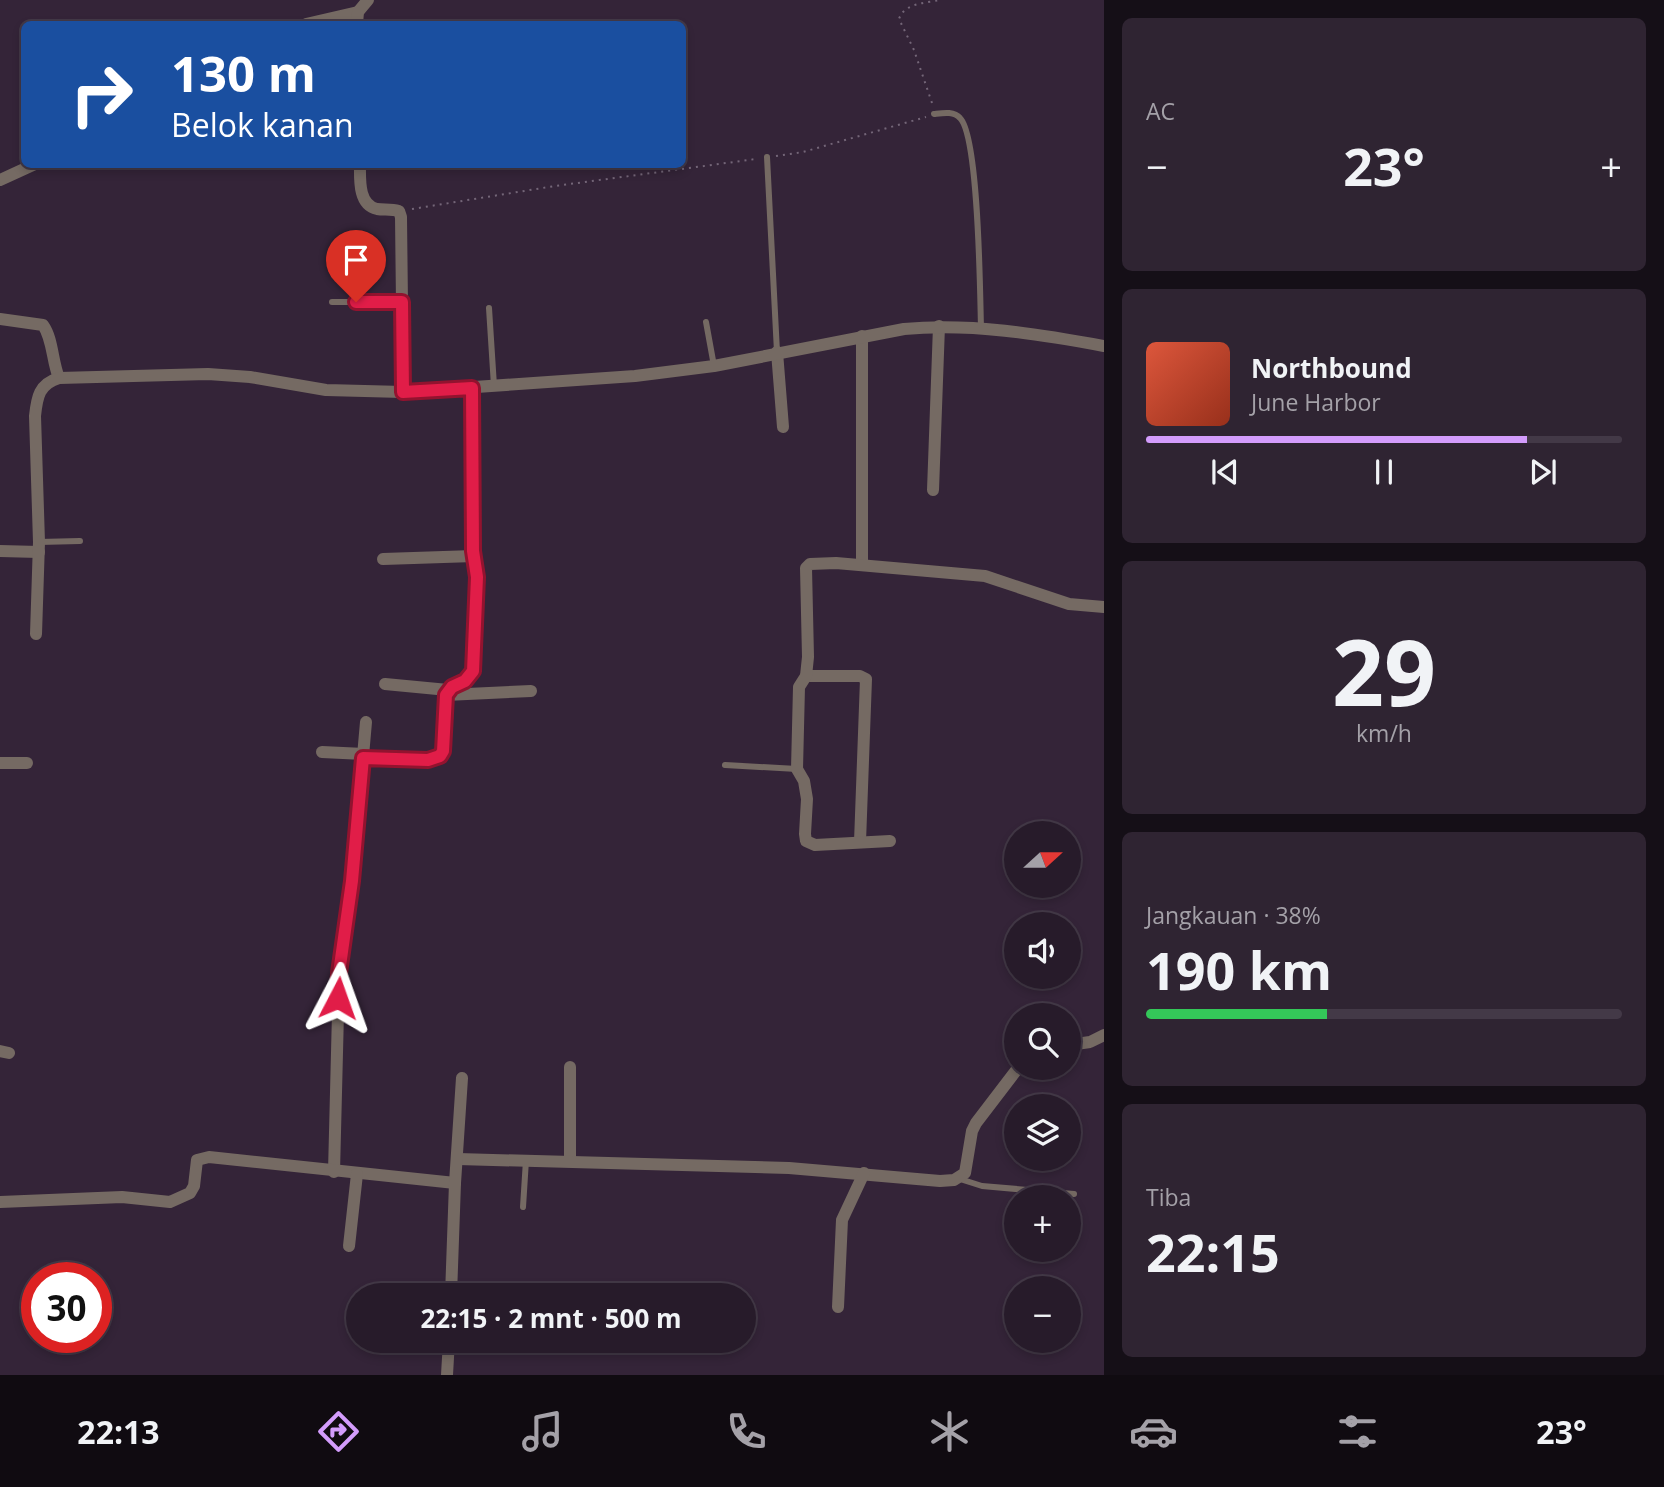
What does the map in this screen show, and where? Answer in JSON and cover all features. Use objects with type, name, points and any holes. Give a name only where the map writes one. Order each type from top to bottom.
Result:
[{"type":"street","points":[[332,21],[357,18],[368,0]]},
{"type":"street","points":[[0,180],[26,168]]},
{"type":"street","points":[[360,168],[360,188],[369,205],[399,211],[403,392]]},
{"type":"street","points":[[0,319],[43,325],[49,335],[52,360],[59,378]]},
{"type":"street","points":[[933,490],[939,326]]},
{"type":"street","points":[[36,635],[39,547],[35,416],[37,396],[49,381],[59,378],[208,374],[250,377],[326,390],[403,392],[472,388],[635,376],[714,366],[862,336],[939,326],[1040,334],[1104,346]]},
{"type":"street","points":[[862,336],[862,565]]},
{"type":"street","points":[[777,352],[783,427]]},
{"type":"street","points":[[447,692],[465,681],[473,671],[477,577],[474,556],[472,388]]},
{"type":"street","points":[[0,551],[39,547]]},
{"type":"street","points":[[383,559],[474,556]]},
{"type":"street","points":[[890,841],[815,845],[806,841],[807,799],[804,781],[797,769],[799,687],[806,676],[808,643],[806,568],[810,564],[836,563],[985,576],[1069,604],[1104,607]]},
{"type":"street","points":[[806,676],[866,679],[860,842]]},
{"type":"street","points":[[385,684],[447,692],[531,691]]},
{"type":"street","points":[[322,752],[428,760],[440,756],[443,751],[447,692]]},
{"type":"street","points":[[334,1172],[339,973],[352,881],[366,722]]},
{"type":"street","points":[[0,763],[27,763]]},
{"type":"street","points":[[1081,1043],[1104,1035]]},
{"type":"street","points":[[570,1067],[570,1161]]},
{"type":"street","points":[[451,1283],[454,1183],[458,1159],[462,1078]]},
{"type":"street","points":[[458,1159],[789,1168],[940,1181],[960,1179],[965,1173],[972,1131],[1009,1080]]},
{"type":"street","points":[[0,1202],[122,1197],[170,1202],[190,1193],[194,1185],[195,1166],[201,1158],[454,1183]]},
{"type":"street","points":[[838,1307],[842,1220],[864,1173]]},
{"type":"street","points":[[349,1246],[356,1174]]},
{"type":"street","points":[[447,1375],[448,1353]]},
{"type":"lane","points":[[934,114],[951,113],[959,116],[966,126],[975,196],[981,328]]},
{"type":"lane","points":[[767,157],[777,352]]},
{"type":"lane","points":[[332,302],[402,302]]},
{"type":"lane","points":[[489,308],[494,386]]},
{"type":"lane","points":[[706,322],[714,366]]},
{"type":"lane","points":[[39,547],[80,541]]},
{"type":"lane","points":[[725,765],[797,769]]},
{"type":"lane","points":[[523,1207],[526,1160]]},
{"type":"lane","points":[[960,1179],[982,1186],[1004,1188]]},
{"type":"path","points":[[399,211],[555,186],[803,152],[934,114],[911,41],[900,19],[904,10],[910,6],[940,0]]},
{"type":"route","points":[[338,998],[363,758],[435,760],[440,756],[443,751],[443,707],[446,695],[448,690],[465,681],[473,671],[477,594],[477,567],[473,551],[472,388],[403,392],[402,302],[356,302]]}]
